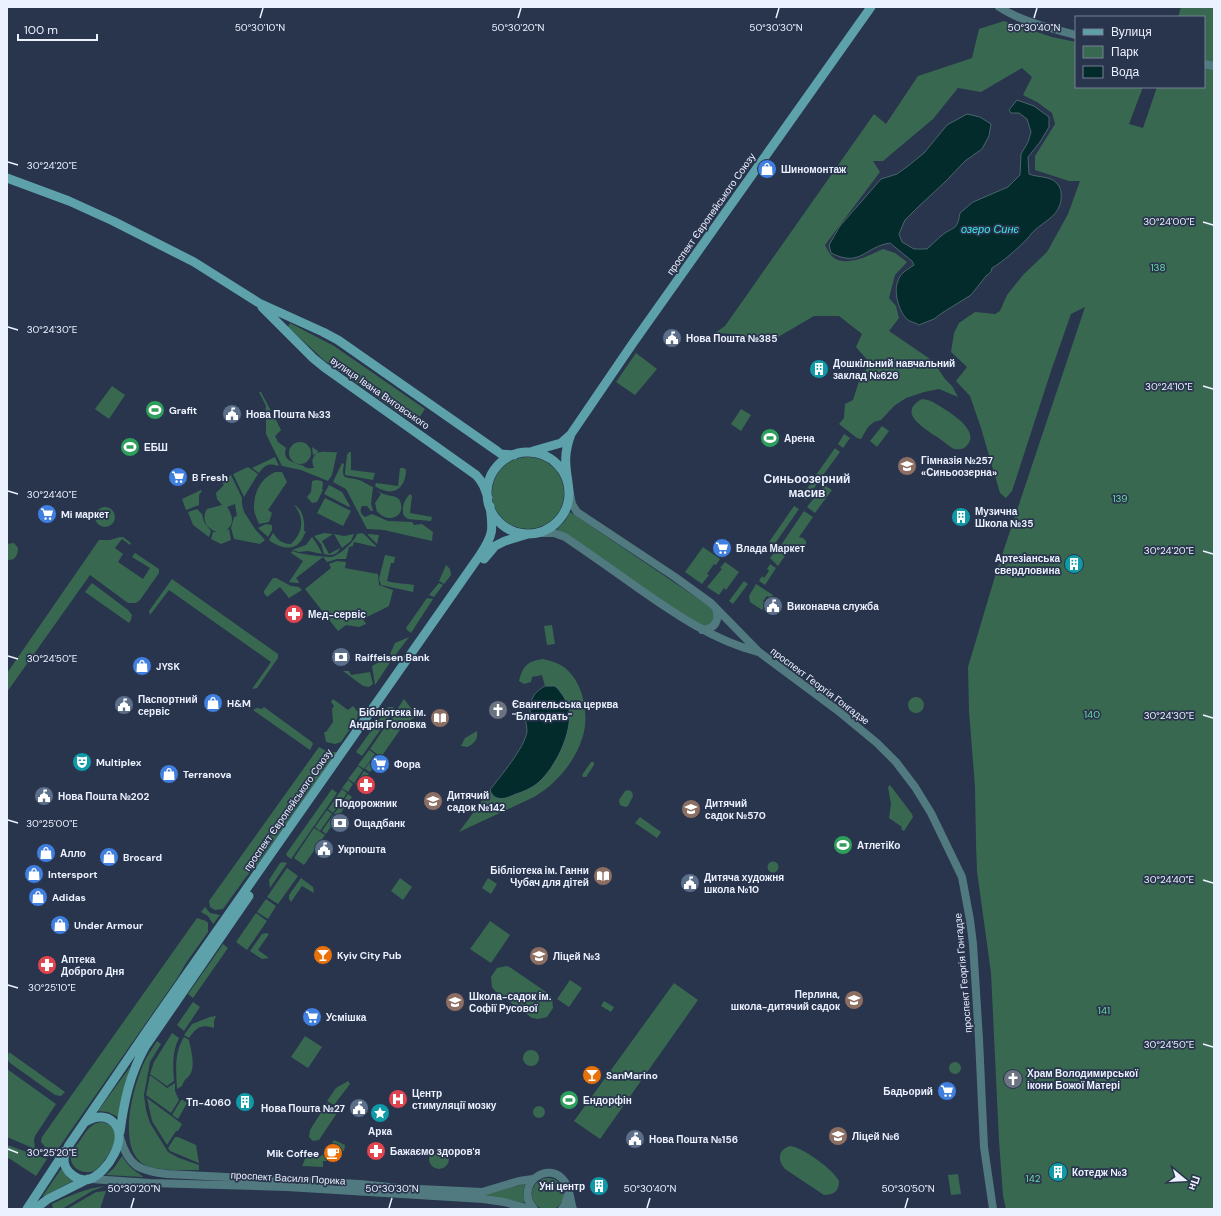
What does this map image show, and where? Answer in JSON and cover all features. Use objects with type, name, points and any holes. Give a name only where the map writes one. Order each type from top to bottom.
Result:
[{"type":"main road","name":"проспект Європейського Союзу","points":[[568,486],[565,456],[566,446],[571,434],[633,343],[871,7]]},
{"type":"main road","name":"вулиця Івана Виговського","points":[[7,178],[69,201],[113,220],[194,262],[259,303],[338,340],[501,454],[514,455]]},
{"type":"main road","name":"вулиця Івана Виговського","points":[[259,303],[278,325],[324,367],[476,475],[485,487],[489,502]]},
{"type":"main road","name":"проспект Європейського Союзу","points":[[529,452],[561,443],[571,434]]},
{"type":"main road","points":[[529,452],[543,455],[556,463],[561,469],[568,486],[567,506],[561,517],[552,526],[532,534],[516,532],[504,526],[498,521],[489,502],[489,483],[501,463],[514,455],[529,452]]},
{"type":"main road","name":"проспект Європейського Союзу","points":[[85,1122],[490,541],[492,528],[489,502]]},
{"type":"main road","name":"проспект Європейського Союзу","points":[[120,1135],[128,1088],[136,1064],[145,1047],[485,558],[495,546],[505,541],[532,534]]},
{"type":"main road","points":[[27,1209],[85,1122],[93,1118],[107,1118],[117,1125],[120,1135],[116,1149],[106,1166],[89,1179],[48,1200],[35,1209]]},
{"type":"main road","points":[[69,1145],[64,1159],[66,1167],[69,1172],[77,1178],[89,1179]]},
{"type":"street","points":[[999,7],[1021,19],[1075,35]]},
{"type":"street","name":"проспект Георгія Гонгадзе","points":[[568,486],[572,504],[577,512],[675,577],[711,603],[758,652],[837,710],[877,743],[896,762],[915,787],[931,813],[962,877],[973,944],[984,1147],[993,1209]]},
{"type":"street","name":"проспект Георгія Гонгадзе","points":[[532,534],[554,533],[565,537],[655,600],[702,630],[745,649],[758,652]]},
{"type":"street","points":[[702,630],[708,629],[715,624],[718,614],[716,608]]},
{"type":"street","name":"проспект Василя Порика","points":[[120,1135],[123,1147],[134,1165],[141,1170],[167,1174],[295,1180],[399,1188],[482,1192],[519,1181],[533,1179],[545,1173],[552,1173],[564,1180],[568,1186],[573,1209]]},
{"type":"street","name":"проспект Василя Порика","points":[[89,1179],[150,1183],[287,1187],[483,1199],[504,1202],[531,1209]]},
{"type":"street","points":[[533,1179],[527,1192],[530,1205],[534,1209]]},
{"type":"street","points":[[562,1209],[568,1199],[569,1192]]},
{"type":"green space","points":[[1181,7],[1214,7],[1214,1209],[1006,1209],[1003,1196],[999,1141],[991,973],[977,871],[975,787],[969,711],[968,667],[996,573],[1085,307],[1071,314],[1012,491],[1006,498],[1000,493],[970,396],[956,381],[967,367],[951,352],[954,333],[959,323],[975,312],[995,314],[1000,311],[1007,295],[1023,275],[1047,252],[1068,214],[1080,181],[1069,181],[1035,170],[1035,156],[1055,124],[1052,113],[1037,102],[1023,95],[1032,77],[1022,68],[981,92],[958,88],[933,119],[883,161],[873,161],[880,172],[825,245],[833,257],[839,260],[852,261],[883,249],[895,253],[907,262],[895,275],[889,298],[896,306],[899,318],[889,331],[933,361],[945,379],[952,386],[958,397],[939,389],[906,398],[894,406],[881,420],[874,422],[868,427],[861,439],[857,438],[839,424],[844,418],[845,404],[853,400],[859,381],[870,363],[856,347],[862,334],[839,316],[814,316],[773,340],[763,342],[735,334],[715,333],[725,326],[874,114],[886,124],[918,76],[972,58],[979,29],[1004,21],[1052,37],[1075,42],[1075,88],[1143,88],[1129,124],[1143,128],[1157,88],[1205,88],[1205,16],[1178,16]]},
{"type":"green space","points":[[290,323],[334,346],[425,409],[415,424],[325,361],[288,327]]},
{"type":"green space","points":[[636,353],[657,369],[635,395],[616,382]]},
{"type":"green space","points":[[112,386],[125,395],[109,419],[95,409]]},
{"type":"green space","points":[[259,392],[261,392],[271,411],[267,414],[265,414],[266,406]]},
{"type":"green space","points":[[922,399],[938,405],[952,414],[965,426],[969,432],[970,438],[968,444],[964,448],[954,449],[918,423],[912,414],[912,409],[915,404]]},
{"type":"green space","points":[[741,409],[751,415],[741,431],[731,424]]},
{"type":"green space","points":[[269,415],[270,418],[275,418],[281,430],[275,436],[278,442],[286,448],[285,455],[289,460],[303,465],[306,468],[314,468],[312,461],[316,454],[313,455],[312,447],[318,451],[317,453],[337,452],[332,475],[328,481],[301,470],[282,466],[266,434],[266,417]]},
{"type":"green space","points":[[882,426],[889,431],[877,447],[870,441]]},
{"type":"green space","points":[[844,434],[850,438],[843,448],[838,444]]},
{"type":"green space","points":[[300,442],[308,445],[311,453],[308,461],[300,464],[292,461],[289,453],[292,445]]},
{"type":"green space","points":[[835,448],[840,452],[821,478],[816,475]]},
{"type":"green space","points":[[351,452],[351,470],[375,473],[373,480],[345,475],[347,455]]},
{"type":"green space","points":[[275,457],[279,466],[268,465],[259,473],[252,468]]},
{"type":"green space","points":[[521,457],[535,457],[542,459],[554,467],[562,479],[564,493],[562,507],[554,519],[542,527],[535,529],[521,529],[514,527],[502,519],[494,507],[492,500],[492,486],[494,479],[502,467],[514,459]]},
{"type":"green space","points":[[342,463],[344,464],[343,473],[345,477],[361,481],[373,487],[371,504],[373,511],[371,511],[367,506],[362,506],[361,508],[362,514],[365,517],[372,514],[388,521],[412,522],[414,525],[422,524],[433,532],[432,541],[384,530],[367,529],[346,489],[333,482]]},
{"type":"green space","points":[[248,467],[258,474],[244,497],[233,474]]},
{"type":"green space","points":[[400,468],[404,468],[406,470],[404,482],[397,490],[381,490],[375,486],[376,483],[398,486]]},
{"type":"green space","points":[[275,472],[282,472],[287,482],[268,510],[272,513],[269,522],[259,524],[254,510],[255,497],[265,478]]},
{"type":"green space","points":[[231,475],[242,498],[244,512],[255,529],[265,540],[260,544],[234,539],[231,528],[234,517],[237,516],[235,504],[227,507],[231,514],[232,521],[231,525],[222,532],[229,529],[231,540],[221,544],[211,539],[213,532],[217,532],[207,526],[204,516],[207,509],[222,505],[217,499],[216,493],[224,485],[221,481]]},
{"type":"green space","points":[[815,478],[819,481],[806,500],[801,496]]},
{"type":"green space","points":[[312,481],[322,481],[323,490],[317,502],[312,503],[307,497],[311,492]]},
{"type":"green space","points":[[329,485],[342,492],[350,506],[349,507],[324,494]]},
{"type":"green space","points":[[824,485],[832,490],[815,513],[807,507]]},
{"type":"green space","points":[[375,489],[385,495],[399,499],[401,509],[397,516],[390,518],[377,512],[375,503],[381,494]]},
{"type":"green space","points":[[201,490],[202,491],[199,495],[199,505],[186,510],[182,499]]},
{"type":"green space","points":[[410,494],[412,496],[410,513],[432,517],[431,521],[408,519],[404,516],[404,505]]},
{"type":"green space","points":[[325,498],[351,511],[343,526],[317,513]]},
{"type":"green space","points":[[294,505],[300,509],[304,520],[304,531],[306,531],[296,546],[288,548],[280,546],[269,540],[273,533],[280,541],[285,543],[291,544],[295,540],[300,530],[301,520],[298,510]]},
{"type":"green space","points":[[794,506],[799,509],[774,545],[769,542]]},
{"type":"green space","points":[[105,507],[112,510],[115,517],[112,524],[105,527],[98,524],[95,517],[98,510]]},
{"type":"green space","points":[[197,509],[202,514],[204,522],[211,531],[209,537],[193,525],[188,512]]},
{"type":"green space","points":[[804,511],[813,517],[799,537],[806,541],[806,548],[799,552],[794,551],[791,547],[778,566],[770,558],[774,553],[775,554]]},
{"type":"green space","points":[[570,512],[709,606],[715,613],[712,624],[701,627],[557,529],[565,521]]},
{"type":"green space","points":[[266,524],[272,525],[272,530],[268,537],[258,528]]},
{"type":"green space","points":[[324,533],[333,534],[322,541],[329,554],[340,548],[336,554],[329,555],[324,554],[321,544],[314,536]]},
{"type":"green space","points":[[362,533],[376,547],[354,542],[353,546],[349,547],[346,559],[337,559],[327,562],[323,557],[296,578],[299,582],[298,583],[289,582],[303,561],[291,553],[292,551],[331,557],[346,548],[357,534]]},
{"type":"green space","points":[[334,534],[344,536],[354,534],[351,541],[342,548]]},
{"type":"green space","points":[[368,535],[379,535],[377,544]]},
{"type":"green space","points":[[123,537],[131,543],[130,545],[122,539],[115,548],[123,554],[118,562],[143,579],[150,568],[132,557],[135,553],[159,569],[159,573],[140,600],[136,603],[128,603],[90,575],[7,692],[7,673],[99,540],[110,540]]},
{"type":"green space","points":[[312,537],[322,554],[292,550],[306,545]]},
{"type":"green space","points":[[14,543],[18,548],[17,555],[12,560],[7,560],[7,544]]},
{"type":"green space","points":[[703,547],[720,559],[716,565],[714,564],[707,574],[709,575],[702,584],[685,572]]},
{"type":"green space","points":[[385,555],[395,557],[394,563],[391,563],[387,581],[414,585],[413,592],[381,585],[379,579]]},
{"type":"green space","points":[[337,561],[346,562],[345,568],[378,574],[379,585],[393,590],[389,606],[363,619],[366,624],[359,627],[346,625],[338,631],[305,589],[331,568],[329,564]]},
{"type":"green space","points":[[725,562],[739,572],[726,590],[724,588],[719,595],[707,587],[722,569],[720,568]]},
{"type":"green space","points":[[770,564],[776,568],[765,585],[759,581],[762,576],[764,578],[769,571],[767,569]]},
{"type":"green space","points":[[446,565],[450,569],[451,575],[444,584],[439,581]]},
{"type":"green space","points":[[273,578],[276,578],[291,586],[299,587],[302,590],[289,598],[280,587],[267,597],[264,591]]},
{"type":"green space","points":[[172,579],[278,654],[278,658],[257,688],[252,689],[271,662],[169,590],[150,615],[149,611]]},
{"type":"green space","points":[[744,581],[748,584],[733,604],[729,601]]},
{"type":"green space","points":[[92,583],[128,610],[132,615],[129,623],[85,592]]},
{"type":"green space","points":[[439,583],[443,585],[434,597],[429,595]]},
{"type":"green space","points":[[756,584],[773,595],[771,598],[767,596],[763,601],[766,604],[762,610],[750,602],[749,596]]},
{"type":"green space","points":[[427,598],[433,599],[411,633],[406,628]]},
{"type":"green space","points":[[552,625],[555,644],[547,645],[544,626]]},
{"type":"green space","points":[[409,637],[394,657],[390,654],[395,643]]},
{"type":"green space","points":[[390,656],[393,658],[375,685],[372,666]]},
{"type":"green space","points":[[543,659],[558,663],[565,668],[572,674],[581,691],[584,701],[585,721],[579,748],[563,772],[542,792],[459,832],[490,790],[494,797],[507,798],[537,784],[551,767],[555,686],[545,686],[542,675],[532,677],[531,682],[524,684],[519,681],[526,665],[533,661]]},
{"type":"green space","points":[[343,671],[349,671],[351,675],[370,672],[373,684],[369,687],[363,686]]},
{"type":"green space","points":[[916,697],[922,699],[924,705],[922,711],[916,713],[910,711],[908,705],[910,699]]},
{"type":"green space","points":[[333,699],[348,710],[353,706],[358,712],[357,719],[341,742],[335,744],[326,742],[324,732],[326,732],[333,722],[332,709],[334,706],[331,702]]},
{"type":"green space","points":[[404,699],[417,716],[404,724],[381,757],[370,749]]},
{"type":"green space","points":[[264,707],[312,742],[313,744],[310,750],[253,710],[257,708],[262,709]]},
{"type":"green space","points":[[388,707],[393,707],[395,709],[362,756],[356,752]]},
{"type":"green space","points":[[477,731],[476,740],[472,744],[468,747],[461,746],[465,738]]},
{"type":"green space","points":[[319,747],[328,752],[337,752],[257,865],[246,877],[223,909],[215,910],[210,907],[209,901]]},
{"type":"green space","points":[[369,750],[375,754],[364,769],[358,765]]},
{"type":"green space","points":[[375,755],[380,758],[370,772],[365,769]]},
{"type":"green space","points":[[591,762],[594,762],[594,765],[586,777],[583,777],[582,775]]},
{"type":"green space","points":[[358,766],[363,770],[354,783],[348,779]]},
{"type":"green space","points":[[364,771],[369,774],[359,787],[355,784]]},
{"type":"green space","points":[[348,780],[353,784],[348,792],[342,788]]},
{"type":"green space","points":[[890,785],[913,817],[904,831],[901,829],[902,827],[889,818],[891,804],[888,787]]},
{"type":"green space","points":[[332,789],[337,793],[291,859],[286,854]]},
{"type":"green space","points":[[342,789],[347,793],[333,813],[328,809]]},
{"type":"green space","points":[[629,790],[632,792],[633,796],[628,806],[625,807],[620,805],[619,800],[625,791]]},
{"type":"green space","points":[[348,794],[352,797],[338,817],[334,814]]},
{"type":"green space","points":[[327,810],[332,814],[320,831],[315,827]]},
{"type":"green space","points":[[333,815],[337,818],[326,834],[322,831]]},
{"type":"green space","points":[[640,817],[661,832],[657,838],[635,823]]},
{"type":"green space","points":[[314,828],[325,835],[304,865],[294,858]]},
{"type":"green space","points":[[771,862],[775,862],[777,863],[777,871],[771,872],[768,869],[768,865]]},
{"type":"green space","points":[[280,863],[287,863],[270,888],[269,880]]},
{"type":"green space","points":[[287,868],[298,876],[278,904],[267,897]]},
{"type":"green space","points":[[301,878],[313,887],[314,893],[302,886],[291,902],[289,895]]},
{"type":"green space","points":[[400,878],[412,887],[403,900],[391,891]]},
{"type":"green space","points":[[488,878],[497,884],[491,894],[482,888]]},
{"type":"green space","points":[[266,899],[276,906],[268,919],[257,912]]},
{"type":"green space","points":[[205,907],[210,913],[220,915],[213,924],[208,916],[201,912]]},
{"type":"green space","points":[[256,913],[267,921],[247,950],[236,942]]},
{"type":"green space","points":[[197,918],[208,923],[208,932],[58,1149],[45,1147],[41,1142],[42,1137]]},
{"type":"green space","points":[[490,921],[510,935],[491,963],[470,949]]},
{"type":"green space","points":[[262,934],[269,934],[258,950],[269,958],[262,959],[250,951]]},
{"type":"green space","points":[[223,944],[228,948],[193,998],[188,994]]},
{"type":"green space","points":[[507,966],[549,994],[552,998],[553,1008],[547,1017],[538,1019],[532,1018],[495,991],[492,987],[491,977],[497,968]]},
{"type":"green space","points":[[570,980],[582,988],[569,1007],[557,999]]},
{"type":"green space","points":[[674,983],[698,1000],[600,1139],[574,1121]]},
{"type":"green space","points":[[604,1001],[614,1007],[611,1012],[601,1006]]},
{"type":"green space","points":[[193,1002],[200,1007],[184,1031],[177,1025]]},
{"type":"green space","points":[[216,1016],[214,1028],[206,1026],[200,1027],[194,1031],[189,1038],[184,1035],[192,1024]]},
{"type":"green space","points":[[172,1033],[179,1038],[174,1054],[174,1081],[167,1086],[150,1074],[154,1062]]},
{"type":"green space","points":[[305,1036],[322,1047],[308,1068],[291,1057]]},
{"type":"green space","points":[[184,1037],[189,1040],[193,1065],[190,1075],[184,1081],[182,1086],[177,1089],[177,1055]]},
{"type":"green space","points":[[157,1041],[161,1044],[150,1062],[144,1095],[150,1123],[168,1152],[179,1158],[199,1165],[199,1170],[171,1170],[150,1167],[145,1165],[136,1157],[131,1146],[129,1118],[135,1088],[144,1062]]},
{"type":"green space","points":[[528,1050],[534,1050],[539,1055],[537,1064],[534,1066],[528,1066],[523,1061],[523,1055]]},
{"type":"green space","points":[[9,1052],[65,1092],[61,1096],[55,1095],[10,1063],[7,1059]]},
{"type":"green space","points":[[955,1062],[959,1064],[961,1068],[959,1072],[955,1074],[951,1072],[949,1068],[951,1064]]},
{"type":"green space","points":[[130,1067],[118,1117],[108,1112],[98,1111]]},
{"type":"green space","points":[[7,1069],[56,1104],[35,1136],[35,1149],[7,1137]]},
{"type":"green space","points":[[150,1075],[167,1088],[175,1083],[175,1091],[179,1100],[171,1113],[146,1095]]},
{"type":"green space","points":[[348,1081],[350,1084],[334,1105],[327,1101],[336,1088]]},
{"type":"green space","points":[[147,1098],[182,1124],[167,1145],[152,1121]]},
{"type":"green space","points":[[181,1100],[187,1103],[178,1119],[172,1115]]},
{"type":"green space","points":[[327,1103],[339,1110],[319,1140],[313,1141],[309,1137],[310,1130]]},
{"type":"green space","points":[[537,1106],[541,1106],[545,1112],[541,1118],[537,1118],[533,1114],[533,1110]]},
{"type":"green space","points":[[102,1122],[108,1124],[116,1131],[112,1149],[96,1170],[89,1172],[80,1171],[71,1161],[72,1152],[90,1128],[95,1124]]},
{"type":"green space","points":[[873,1130],[882,1136],[878,1142],[869,1136]]},
{"type":"green space","points":[[175,1137],[196,1145],[199,1163],[170,1151],[168,1148]]},
{"type":"green space","points":[[334,1140],[345,1145],[344,1151],[335,1151],[334,1154],[328,1154],[328,1161],[323,1161],[323,1167],[302,1166],[306,1157],[317,1158],[323,1155]]},
{"type":"green space","points":[[7,1145],[47,1159],[36,1176],[7,1157]]},
{"type":"green space","points":[[790,1146],[802,1150],[831,1171],[839,1181],[837,1190],[831,1194],[824,1195],[785,1169],[782,1166],[780,1156],[783,1150]]},
{"type":"green space","points":[[439,1149],[446,1152],[449,1159],[446,1166],[439,1169],[432,1166],[429,1159],[432,1152]]},
{"type":"green space","points":[[122,1156],[137,1173],[144,1177],[106,1175],[114,1168]]},
{"type":"green space","points":[[61,1169],[69,1179],[73,1181],[42,1197]]},
{"type":"green space","points":[[958,1174],[961,1194],[951,1195],[948,1175]]},
{"type":"green space","points":[[545,1178],[551,1178],[560,1182],[564,1194],[560,1206],[551,1210],[545,1210],[536,1206],[532,1197],[532,1191],[536,1182]]},
{"type":"green space","points":[[525,1184],[523,1194],[527,1203],[481,1195]]},
{"type":"green space","points":[[105,1186],[92,1191],[62,1209],[53,1209],[52,1204],[65,1198],[97,1187]]},
{"type":"green space","points":[[106,1191],[100,1209],[67,1209],[96,1192]]},
{"type":"water","name":"озеро Синє","points":[[1017,100],[1034,106],[1049,117],[1049,127],[1040,142],[1028,157],[1029,174],[1049,178],[1056,182],[1061,193],[1061,202],[1059,207],[1052,217],[1034,231],[1015,251],[992,268],[991,272],[971,295],[934,319],[919,325],[909,321],[902,312],[898,302],[896,290],[900,276],[914,265],[912,261],[890,243],[874,248],[862,255],[849,258],[831,253],[829,245],[840,226],[881,179],[897,174],[908,166],[924,153],[947,125],[967,114],[980,117],[991,124],[989,136],[982,149],[965,161],[905,220],[899,234],[902,242],[914,249],[927,249],[941,236],[956,226],[960,213],[973,202],[1008,187],[1020,175],[1021,154],[1028,142],[1031,132],[1027,119],[1019,113],[1011,113],[1009,110]]},
{"type":"water","points":[[545,686],[555,686],[564,696],[569,709],[570,718],[568,729],[561,749],[551,768],[536,785],[506,798],[500,799],[495,797],[490,790],[512,762],[522,745],[527,731],[525,719],[530,717],[532,698]]},
{"type":"place","name":"Шиномонтаж","points":[[767,169]]},
{"type":"place","name":"Нова Пошта №385","points":[[672,338]]},
{"type":"place","name":"Дошкільний навчальний заклад №626","points":[[819,369]]},
{"type":"place","name":"Grafit","points":[[155,410]]},
{"type":"place","name":"Нова Пошта №33","points":[[232,414]]},
{"type":"place","name":"Арена","points":[[770,438]]},
{"type":"place","name":"ЕБШ","points":[[130,447]]},
{"type":"place","name":"Гімназія №257 «Синьоозерна»","points":[[907,466]]},
{"type":"place","name":"B Fresh","points":[[178,477]]},
{"type":"place","name":"Mi маркет","points":[[47,514]]},
{"type":"place","name":"Музична Школа №35","points":[[961,517]]},
{"type":"place","name":"Влада Маркет","points":[[722,548]]},
{"type":"place","name":"Артезіанська свердловина","points":[[1074,564]]},
{"type":"place","name":"Виконавча служба","points":[[773,606]]},
{"type":"place","name":"Мед-сервіс","points":[[294,614]]},
{"type":"place","name":"Raiffeisen Bank","points":[[341,657]]},
{"type":"place","name":"JYSK","points":[[142,666]]},
{"type":"place","name":"H&M","points":[[213,703]]},
{"type":"place","name":"Паспортний сервіс","points":[[124,705]]},
{"type":"place","name":"Євангельська церква ''Благодать''","points":[[498,710]]},
{"type":"place","name":"Бібліотека ім. Андрія Головка","points":[[440,718]]},
{"type":"place","name":"Multiplex","points":[[82,762]]},
{"type":"place","name":"Фора","points":[[380,764]]},
{"type":"place","name":"Terranova","points":[[169,774]]},
{"type":"place","name":"Подорожник","points":[[366,785]]},
{"type":"place","name":"Нова Пошта №202","points":[[44,796]]},
{"type":"place","name":"Дитячий садок №142","points":[[433,801]]},
{"type":"place","name":"Дитячий садок №570","points":[[691,809]]},
{"type":"place","name":"Ощадбанк","points":[[340,823]]},
{"type":"place","name":"АтлетіКо","points":[[843,845]]},
{"type":"place","name":"Укрпошта","points":[[324,849]]},
{"type":"place","name":"Алло","points":[[46,853]]},
{"type":"place","name":"Brocard","points":[[109,857]]},
{"type":"place","name":"Intersport","points":[[34,874]]},
{"type":"place","name":"Бібліотека ім. Ганни Чубач для дітей","points":[[603,876]]},
{"type":"place","name":"Дитяча художня школа №10","points":[[690,883]]},
{"type":"place","name":"Adidas","points":[[38,897]]},
{"type":"place","name":"Under Armour","points":[[60,925]]},
{"type":"place","name":"Kyiv City Pub","points":[[323,955]]},
{"type":"place","name":"Ліцей №3","points":[[539,956]]},
{"type":"place","name":"Аптека Доброго Дня","points":[[47,965]]},
{"type":"place","name":"Перлина, школа-дитячий садок","points":[[854,1000]]},
{"type":"place","name":"Школа-садок ім. Софії Русової","points":[[455,1002]]},
{"type":"place","name":"Усмішка","points":[[312,1017]]},
{"type":"place","name":"SanMarino","points":[[592,1075]]},
{"type":"place","name":"Храм Володимирської ікони Божої Матері","points":[[1013,1079]]},
{"type":"place","name":"Бадьорий","points":[[947,1091]]},
{"type":"place","name":"Центр стимуляції мозку","points":[[398,1099]]},
{"type":"place","name":"Ендорфін","points":[[569,1100]]},
{"type":"place","name":"Тп-4060","points":[[245,1102]]},
{"type":"place","name":"Нова Пошта №27","points":[[359,1108]]},
{"type":"place","name":"Арка","points":[[380,1113]]},
{"type":"place","name":"Ліцей №6","points":[[838,1136]]},
{"type":"place","name":"Нова Пошта №156","points":[[635,1139]]},
{"type":"place","name":"Бажаємо здоров'я","points":[[376,1151]]},
{"type":"place","name":"Mik Coffee","points":[[333,1153]]},
{"type":"place","name":"Котедж №3","points":[[1058,1172]]},
{"type":"place","name":"Уні центр","points":[[599,1186]]},
{"type":"district","name":"Синьоозерний масив","points":[[807,486]]},
{"type":"park label","name":"138","points":[[1158,267]]},
{"type":"park label","name":"139","points":[[1120,498]]},
{"type":"park label","name":"140","points":[[1092,714]]},
{"type":"park label","name":"141","points":[[1104,1010]]},
{"type":"park label","name":"142","points":[[1033,1178]]}]
